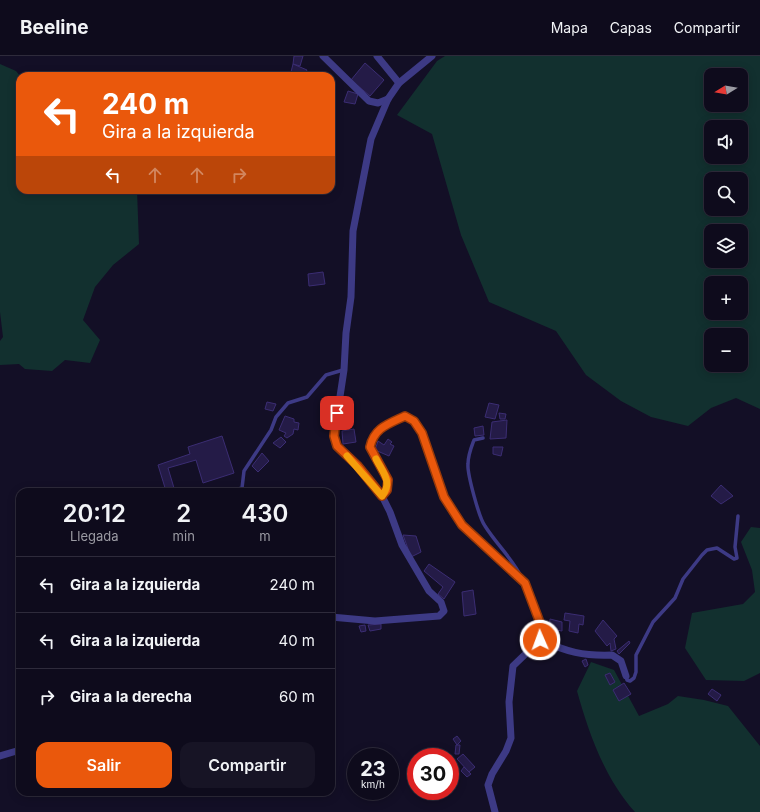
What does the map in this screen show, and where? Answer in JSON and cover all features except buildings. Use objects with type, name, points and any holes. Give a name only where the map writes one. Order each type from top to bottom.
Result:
[{"type":"street","points":[[323,56],[369,100],[378,103],[388,99]]},
{"type":"street","points":[[377,56],[399,82]]},
{"type":"street","points":[[335,617],[375,621],[439,616],[444,611],[441,602],[429,592],[402,545],[390,512],[382,496],[357,465],[337,446],[334,436],[344,370],[346,333],[351,296],[353,231],[371,139],[388,99],[399,82],[432,56]]},
{"type":"street","points":[[382,496],[387,490],[388,480],[370,447],[372,436],[382,428],[405,416],[414,421],[422,433],[444,497],[462,525],[525,583],[542,628],[540,640],[513,666],[509,702],[510,738],[506,751],[492,774],[488,785],[495,812]]},
{"type":"street","points":[[540,640],[566,652],[593,656],[612,654],[621,661],[626,676]]},
{"type":"street","points":[[0,756],[16,751]]},
{"type":"lane","points":[[242,488],[244,471],[271,430],[276,417],[288,403],[307,396],[326,375],[344,370]]},
{"type":"lane","points":[[483,438],[474,440],[470,452],[468,465],[471,482],[484,525],[514,562],[525,583]]},
{"type":"lane","points":[[626,676],[627,680],[630,681],[634,678],[636,672],[636,655],[653,622],[675,598],[683,579],[702,555],[707,550],[717,548],[734,559],[737,558],[735,547],[738,516]]},
{"type":"green space","points":[[445,56],[760,56],[760,409],[736,398],[711,408],[688,426],[651,417],[621,401],[586,375],[556,331],[489,302],[461,235],[432,134],[397,115],[437,61]]},
{"type":"green space","points":[[0,64],[17,72],[16,194],[137,194],[139,244],[113,265],[95,287],[83,320],[100,340],[90,363],[65,360],[52,371],[25,369],[19,364],[0,365],[0,341],[3,337],[0,312]]},
{"type":"green space","points":[[751,527],[760,528],[760,673],[744,681],[706,680],[685,648],[692,613],[743,604],[755,592],[752,570],[741,542]]},
{"type":"green space","points":[[591,662],[614,670],[639,716],[668,704],[678,696],[728,706],[760,746],[760,812],[635,812],[615,785],[599,755],[577,691]]},
{"type":"slow traffic","points":[[347,456],[357,465],[382,496],[387,490],[388,480],[376,459]]},
{"type":"route","points":[[337,413],[334,436],[337,446],[357,465],[382,496],[387,490],[388,480],[370,447],[372,436],[382,428],[405,416],[414,421],[422,433],[444,497],[462,525],[525,583],[542,628],[540,640]]}]
